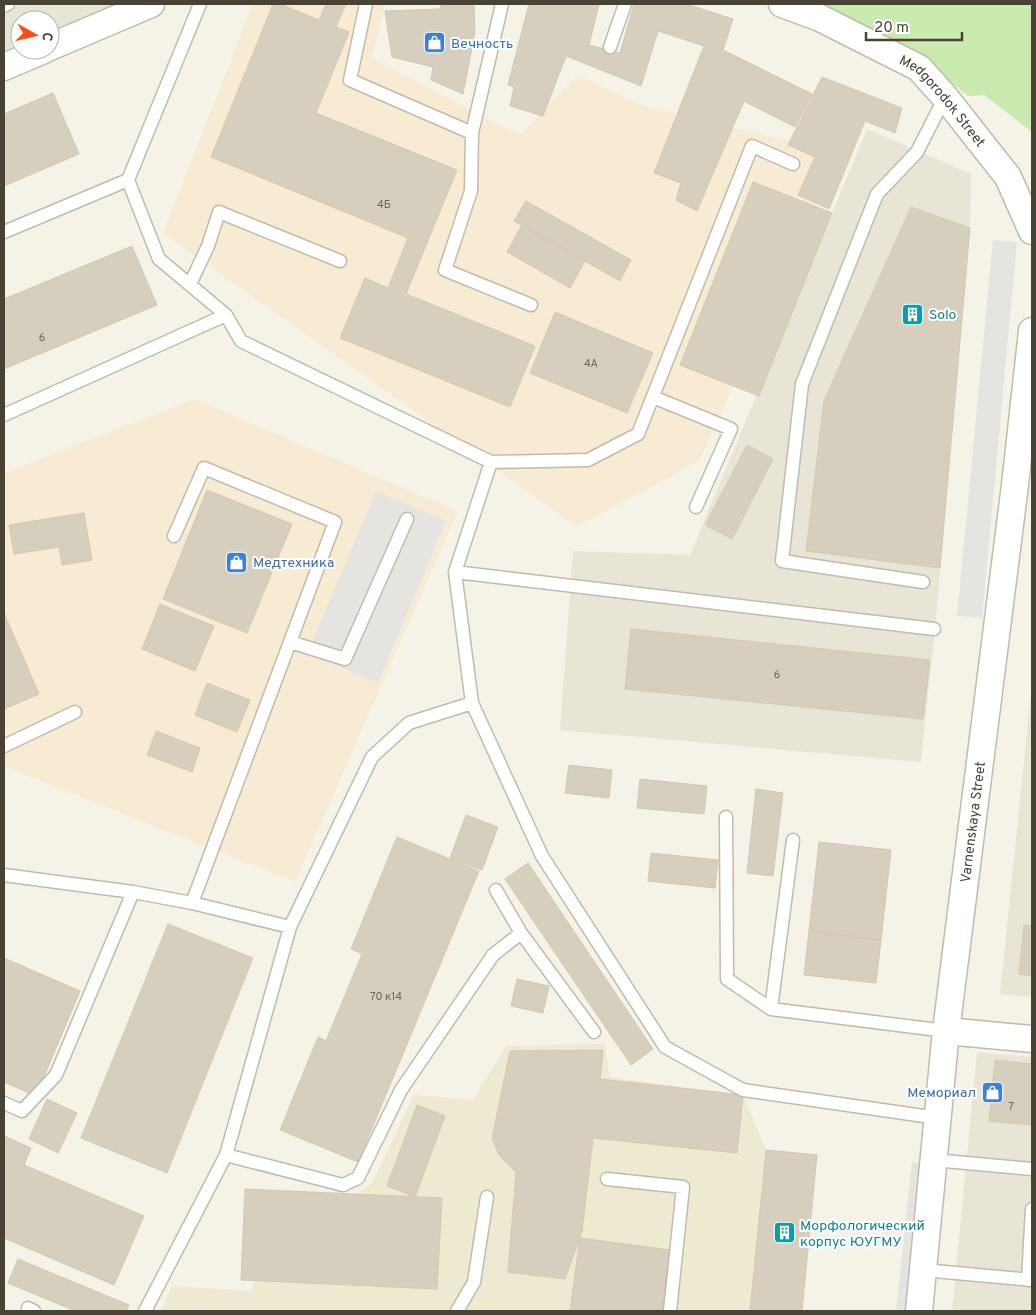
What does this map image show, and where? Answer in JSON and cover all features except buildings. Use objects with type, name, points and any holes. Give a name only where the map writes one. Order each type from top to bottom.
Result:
[{"type":"street","points":[[60,43],[151,4]]},
{"type":"street","name":"Medgorodok Street","points":[[782,4],[820,18],[920,68],[1008,177],[1032,231]]},
{"type":"street","points":[[4,67],[20,60]]},
{"type":"street","name":"Varnenskaya Street","points":[[919,1311],[946,1031],[1024,486],[1032,332]]},
{"type":"street","points":[[946,1031],[1032,1039]]},
{"type":"lane","points":[[4,6],[8,4]]},
{"type":"lane","points":[[200,4],[128,180],[160,258],[226,314],[241,341],[491,462],[588,460],[638,434],[752,146],[792,164]]},
{"type":"lane","points":[[366,4],[350,80],[472,133]]},
{"type":"lane","points":[[502,4],[472,133],[471,191],[446,270],[531,306]]},
{"type":"lane","points":[[610,47],[625,4]]},
{"type":"lane","points":[[923,582],[782,561],[802,384],[877,194],[917,152],[945,97]]},
{"type":"lane","points":[[4,232],[128,180]]},
{"type":"lane","points":[[190,284],[208,246],[219,212],[340,261]]},
{"type":"lane","points":[[4,415],[226,314]]},
{"type":"lane","points":[[653,396],[731,429],[696,507]]},
{"type":"lane","points":[[491,462],[455,572],[472,704],[542,856],[665,1047],[743,1090],[938,1118]]},
{"type":"lane","points":[[174,536],[204,468],[335,522],[192,903]]},
{"type":"lane","points":[[290,642],[345,658],[407,519]]},
{"type":"lane","points":[[455,572],[934,629]]},
{"type":"lane","points":[[145,1311],[226,1155],[290,927],[372,757],[409,724],[472,704]]},
{"type":"lane","points":[[4,746],[75,712]]},
{"type":"lane","points":[[726,817],[727,979],[771,1009],[946,1031]]},
{"type":"lane","points":[[771,1009],[792,840]]},
{"type":"lane","points":[[4,875],[133,892],[192,903],[290,927]]},
{"type":"lane","points":[[496,890],[520,933],[594,1032]]},
{"type":"lane","points":[[4,1103],[22,1110],[56,1075],[133,892]]},
{"type":"lane","points":[[226,1155],[343,1186],[358,1178],[401,1090],[493,955],[520,933]]},
{"type":"lane","points":[[934,1160],[1032,1169]]},
{"type":"lane","points":[[607,1179],[683,1187],[670,1311]]},
{"type":"lane","points":[[457,1311],[474,1282],[487,1197]]},
{"type":"lane","points":[[923,1270],[1030,1280],[1032,1209]]},
{"type":"shaded area","points":[[4,4],[128,4],[60,35],[60,10],[10,10],[10,57],[4,61]]},
{"type":"shaded area","points":[[253,4],[385,4],[372,58],[520,135],[578,75],[644,106],[839,153],[699,461],[577,527],[163,233]]},
{"type":"shaded area","points":[[867,129],[971,174],[970,228],[937,609],[921,762],[560,730],[573,551],[690,555]]},
{"type":"shaded area","points":[[993,240],[1017,242],[982,618],[957,616]]},
{"type":"shaded area","points":[[194,399],[458,511],[295,882],[5,767],[7,733],[4,734],[4,473]]},
{"type":"shaded area","points":[[376,491],[446,521],[378,683],[307,654]]},
{"type":"shaded area","points":[[1032,683],[1032,997],[1000,994]]},
{"type":"shaded area","points":[[605,1044],[609,1077],[743,1095],[766,1150],[817,1155],[802,1311],[161,1311],[172,1286],[252,1291],[260,1246],[349,1201],[372,1183],[414,1095],[473,1100],[506,1046]]},
{"type":"shaded area","points":[[977,1052],[1032,1057],[1032,1311],[952,1311]]},
{"type":"shaded area","points":[[912,1162],[931,1164],[916,1311],[896,1311]]},
{"type":"green space","points":[[799,4],[1032,4],[1032,132],[984,95],[968,96],[926,62]]},
{"type":"place","name":"Вечность","points":[[435,43]]},
{"type":"place","name":"Solo","points":[[913,314]]},
{"type":"place","name":"Медтехника","points":[[237,562]]},
{"type":"place","name":"Мемориал","points":[[992,1092]]},
{"type":"place","name":"Морфологический корпус ЮУГМУ","points":[[784,1233]]}]
